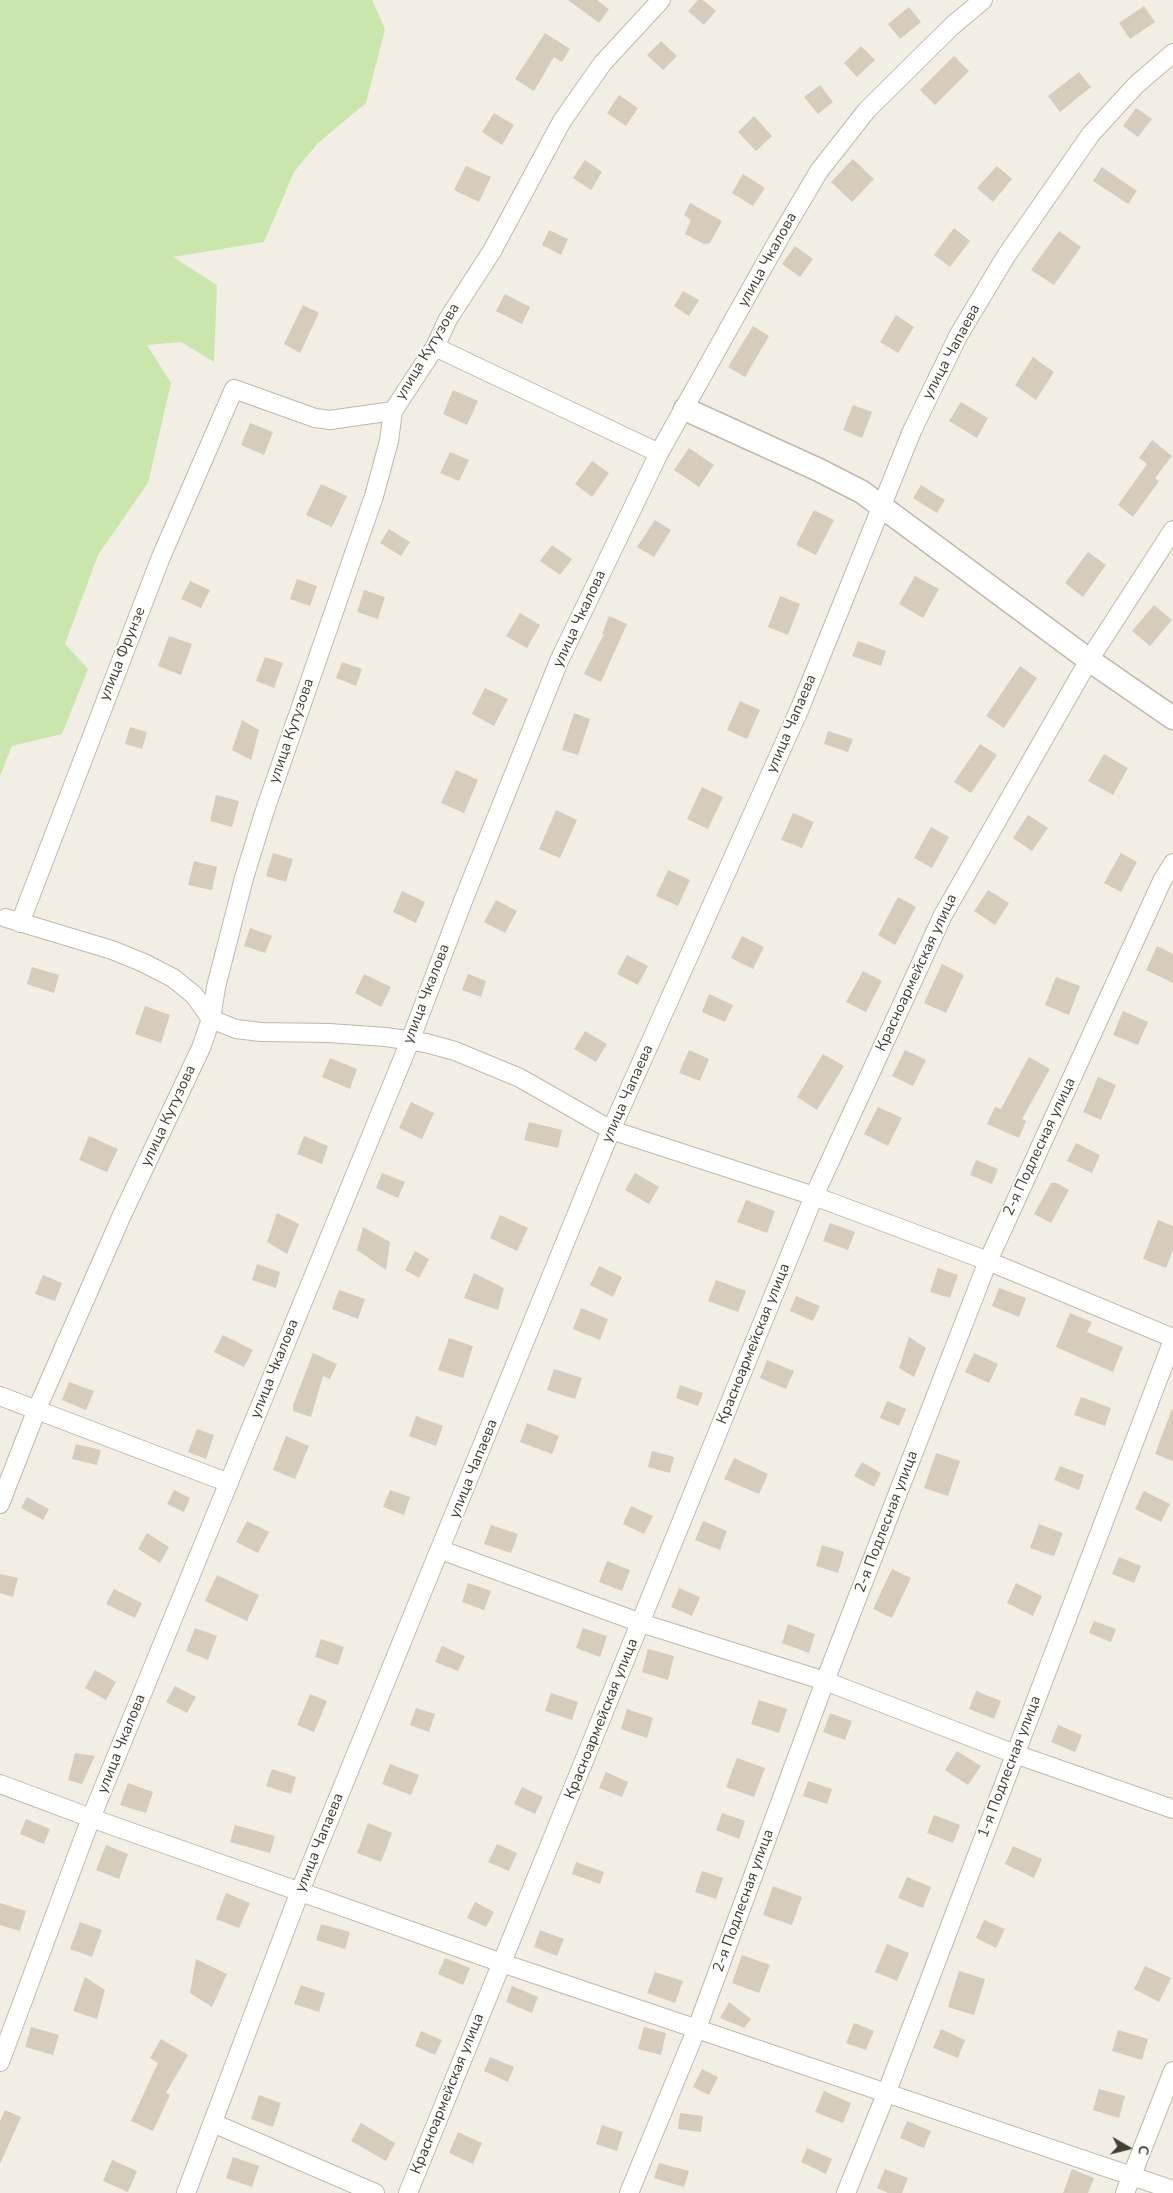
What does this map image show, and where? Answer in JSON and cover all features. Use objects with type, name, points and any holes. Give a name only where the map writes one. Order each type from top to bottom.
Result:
[{"type":"street","name":"улица Кутузова","points":[[0,1504],[37,1409],[122,1215],[201,1048],[211,1019],[216,987],[244,878],[264,813],[374,496],[389,441],[393,411],[434,347],[448,318],[492,251],[562,121],[602,64],[661,0]]},
{"type":"street","name":"улица Чкалова","points":[[0,2062],[91,1818],[410,1041],[463,901],[559,661],[659,453],[780,237],[820,171],[841,141],[867,110],[952,26],[983,0]]},
{"type":"street","name":"улица Чапаева","points":[[186,2193],[300,1891],[441,1550],[611,1130],[800,708],[912,431],[958,336],[1006,256],[1091,134],[1136,85],[1173,53]]},
{"type":"street","points":[[434,347],[659,453]]},
{"type":"street","name":"улица Фрунзе","points":[[211,1019],[194,995],[166,974],[112,950],[13,920],[161,557],[234,388],[315,418],[330,420],[393,411]]},
{"type":"street","points":[[684,409],[819,470],[862,492],[1089,660],[1173,718]]},
{"type":"street","name":"Красноармейская улица","points":[[408,2193],[814,1196],[943,915],[1089,660],[1173,530]]},
{"type":"street","name":"2-я Подлесная улица","points":[[629,2193],[697,2028],[825,1680],[988,1261],[1162,881],[1173,863]]},
{"type":"street","points":[[211,1019],[236,1029],[261,1032],[328,1033],[386,1037],[455,1050],[520,1078],[611,1130],[814,1196],[988,1261],[1173,1339]]},
{"type":"street","name":"1-я Подлесная улица","points":[[846,2193],[886,2094],[1173,1339]]},
{"type":"street","points":[[0,1396],[229,1483]]},
{"type":"street","points":[[441,1550],[641,1623],[825,1680],[1016,1754],[1173,1809]]},
{"type":"street","points":[[0,1784],[502,1963],[1173,2190]]},
{"type":"street","points":[[1126,2193],[1173,2071]]},
{"type":"street","points":[[213,2123],[375,2193]]},
{"type":"green space","points":[[0,0],[372,0],[385,29],[366,103],[318,143],[294,172],[264,242],[173,257],[217,285],[214,362],[181,342],[147,345],[171,383],[148,483],[98,555],[65,644],[88,669],[62,734],[12,746],[0,776]]},
{"type":"building","points":[[568,0],[597,0],[609,9],[599,23]]},
{"type":"building","points":[[698,0],[703,0],[716,11],[704,25],[688,11]]},
{"type":"building","points":[[1144,6],[1155,22],[1130,39],[1119,23]]},
{"type":"building","points":[[909,7],[921,22],[900,39],[888,24]]},
{"type":"building","points":[[545,33],[570,49],[562,62],[554,57],[534,91],[515,79]]},
{"type":"building","points":[[661,41],[677,56],[663,70],[647,55]]},
{"type":"building","points":[[861,46],[875,60],[857,77],[844,63]]},
{"type":"building","points":[[954,56],[969,71],[935,105],[920,90]]},
{"type":"building","points":[[1079,72],[1091,87],[1060,112],[1048,96]]},
{"type":"building","points":[[820,85],[833,102],[818,114],[804,97]]},
{"type":"building","points":[[619,95],[638,108],[626,126],[607,113]]},
{"type":"building","points":[[1136,108],[1152,119],[1138,137],[1123,126]]},
{"type":"building","points":[[494,113],[514,125],[502,145],[482,132]]},
{"type":"building","points":[[754,116],[772,136],[756,151],[738,132]]},
{"type":"building","points":[[853,159],[874,179],[852,202],[831,182]]},
{"type":"building","points":[[585,160],[602,172],[591,190],[573,178]]},
{"type":"building","points":[[466,166],[491,177],[479,202],[454,190]]},
{"type":"building","points":[[997,166],[1012,179],[993,202],[977,188]]},
{"type":"building","points":[[1102,167],[1137,191],[1128,204],[1093,181]]},
{"type":"building","points":[[743,174],[765,188],[753,206],[732,193]]},
{"type":"building","points":[[690,203],[722,221],[710,243],[704,244],[685,234],[691,220],[684,215]]},
{"type":"building","points":[[954,228],[970,241],[950,267],[934,255]]},
{"type":"building","points":[[549,230],[568,239],[561,255],[542,245]]},
{"type":"building","points":[[1059,231],[1081,247],[1054,285],[1031,270]]},
{"type":"building","points":[[795,246],[813,259],[800,277],[782,264]]},
{"type":"building","points":[[683,291],[699,300],[689,316],[674,306]]},
{"type":"building","points":[[505,294],[530,307],[522,324],[496,311]]},
{"type":"building","points":[[303,305],[319,313],[300,353],[284,344]]},
{"type":"building","points":[[896,315],[914,327],[898,353],[880,342]]},
{"type":"building","points":[[753,326],[769,336],[745,377],[728,367]]},
{"type":"building","points":[[1033,357],[1054,372],[1036,400],[1015,385]]},
{"type":"building","points":[[453,390],[478,401],[467,425],[443,414]]},
{"type":"building","points":[[961,402],[988,418],[977,438],[949,421]]},
{"type":"building","points":[[853,405],[872,412],[862,438],[843,430]]},
{"type":"building","points":[[250,423],[273,432],[264,455],[241,445]]},
{"type":"building","points":[[1152,440],[1172,456],[1155,478],[1159,481],[1133,517],[1118,505],[1147,464],[1139,458]]},
{"type":"building","points":[[689,448],[714,465],[699,487],[674,470]]},
{"type":"building","points":[[450,452],[469,460],[459,481],[440,473]]},
{"type":"building","points":[[592,461],[609,473],[592,497],[575,484]]},
{"type":"building","points":[[321,484],[347,496],[332,527],[306,515]]},
{"type":"building","points":[[921,485],[945,500],[937,513],[913,498]]},
{"type":"building","points":[[814,510],[834,520],[816,555],[796,545]]},
{"type":"building","points":[[655,520],[671,530],[654,557],[637,547]]},
{"type":"building","points":[[389,529],[410,542],[401,556],[380,543]]},
{"type":"building","points":[[552,545],[572,559],[560,575],[540,561]]},
{"type":"building","points":[[1088,552],[1106,565],[1083,597],[1065,583]]},
{"type":"building","points":[[915,576],[939,589],[923,618],[899,604]]},
{"type":"building","points":[[297,579],[317,586],[310,606],[290,599]]},
{"type":"building","points":[[190,581],[210,590],[201,608],[181,599]]},
{"type":"building","points":[[364,590],[385,597],[378,619],[357,612]]},
{"type":"building","points":[[780,596],[800,604],[788,635],[768,627]]},
{"type":"building","points":[[1154,605],[1172,620],[1150,646],[1132,631]]},
{"type":"building","points":[[520,613],[540,625],[527,648],[506,636]]},
{"type":"building","points":[[609,616],[627,624],[601,682],[584,674],[604,634],[602,634]]},
{"type":"building","points":[[169,636],[192,644],[181,675],[158,666]]},
{"type":"building","points":[[858,641],[886,651],[881,666],[852,656]]},
{"type":"building","points":[[265,657],[283,663],[274,688],[256,681]]},
{"type":"building","points":[[342,662],[362,669],[356,686],[336,678]]},
{"type":"building","points":[[1020,666],[1037,678],[1004,728],[986,716]]},
{"type":"building","points":[[485,688],[508,699],[494,726],[472,714]]},
{"type":"building","points":[[740,701],[760,710],[747,739],[727,730]]},
{"type":"building","points":[[574,713],[590,719],[578,755],[562,750]]},
{"type":"building","points":[[242,720],[259,730],[251,760],[232,750]]},
{"type":"building","points":[[130,727],[147,732],[142,749],[125,744]]},
{"type":"building","points":[[828,731],[853,739],[848,752],[824,744]]},
{"type":"building","points":[[980,744],[997,755],[971,793],[954,782]]},
{"type":"building","points":[[1104,754],[1128,768],[1113,795],[1088,781]]},
{"type":"building","points":[[456,770],[478,780],[464,813],[441,803]]},
{"type":"building","points":[[702,787],[723,797],[708,829],[687,819]]},
{"type":"building","points":[[216,795],[239,801],[232,827],[210,821]]},
{"type":"building","points":[[556,810],[577,820],[560,858],[539,849]]},
{"type":"building","points":[[793,813],[814,822],[802,848],[781,840]]},
{"type":"building","points":[[1028,815],[1048,828],[1032,851],[1013,838]]},
{"type":"building","points":[[931,827],[949,837],[932,868],[914,858]]},
{"type":"building","points":[[273,853],[293,859],[286,882],[266,876]]},
{"type":"building","points":[[1121,853],[1137,862],[1121,892],[1104,883]]},
{"type":"building","points":[[194,861],[217,867],[212,890],[188,885]]},
{"type":"building","points":[[668,870],[690,880],[678,906],[656,896]]},
{"type":"building","points":[[988,890],[1009,903],[995,925],[974,911]]},
{"type":"building","points":[[402,891],[425,902],[416,923],[393,912]]},
{"type":"building","points":[[898,897],[916,907],[895,945],[878,935]]},
{"type":"building","points":[[496,900],[517,911],[505,933],[484,922]]},
{"type":"building","points":[[250,928],[272,936],[265,953],[244,946]]},
{"type":"building","points":[[742,936],[764,947],[753,969],[731,958]]},
{"type":"building","points":[[1157,946],[1173,954],[1173,983],[1146,970]]},
{"type":"building","points":[[627,955],[648,966],[638,985],[617,974]]},
{"type":"building","points":[[942,964],[964,975],[946,1013],[924,1003]]},
{"type":"building","points":[[32,967],[59,975],[54,993],[27,984]]},
{"type":"building","points":[[863,971],[882,981],[866,1012],[846,1002]]},
{"type":"building","points":[[364,974],[391,987],[381,1007],[355,993]]},
{"type":"building","points":[[468,974],[486,981],[481,997],[462,990]]},
{"type":"building","points":[[1056,977],[1080,986],[1069,1015],[1045,1005]]},
{"type":"building","points":[[709,994],[733,1005],[725,1022],[702,1012]]},
{"type":"building","points":[[145,1006],[170,1015],[161,1043],[135,1034]]},
{"type":"building","points":[[1123,1011],[1148,1022],[1138,1045],[1113,1035]]},
{"type":"building","points":[[585,1031],[607,1044],[596,1062],[574,1049]]},
{"type":"building","points":[[689,1050],[709,1059],[700,1081],[679,1073]]},
{"type":"building","points":[[905,1050],[926,1060],[913,1086],[892,1076]]},
{"type":"building","points":[[823,1054],[844,1066],[817,1110],[797,1097]]},
{"type":"building","points":[[1029,1057],[1050,1069],[1022,1119],[1026,1121],[1019,1138],[987,1124],[995,1107],[1001,1109]]},
{"type":"building","points":[[330,1058],[357,1069],[350,1089],[322,1077]]},
{"type":"building","points":[[1098,1077],[1116,1085],[1101,1120],[1083,1112]]},
{"type":"building","points":[[411,1102],[434,1113],[422,1139],[399,1128]]},
{"type":"building","points":[[878,1107],[902,1118],[888,1146],[864,1134]]},
{"type":"building","points":[[529,1122],[562,1130],[558,1148],[524,1140]]},
{"type":"building","points":[[89,1136],[118,1149],[107,1172],[79,1160]]},
{"type":"building","points":[[304,1136],[328,1146],[322,1164],[297,1154]]},
{"type":"building","points":[[1076,1143],[1100,1155],[1092,1173],[1067,1161]]},
{"type":"building","points":[[976,1160],[998,1169],[992,1184],[970,1175]]},
{"type":"building","points":[[382,1173],[405,1182],[398,1198],[376,1188]]},
{"type":"building","points":[[635,1173],[659,1187],[649,1204],[625,1190]]},
{"type":"building","points":[[1051,1183],[1057,1183],[1069,1190],[1051,1223],[1034,1214]]},
{"type":"building","points":[[746,1200],[775,1211],[767,1233],[737,1222]]},
{"type":"building","points":[[277,1213],[299,1224],[287,1254],[267,1242]]},
{"type":"building","points":[[500,1215],[528,1228],[517,1251],[490,1238]]},
{"type":"building","points":[[1158,1220],[1173,1226],[1173,1250],[1166,1268],[1143,1259]]},
{"type":"building","points":[[830,1223],[855,1232],[848,1250],[823,1241]]},
{"type":"building","points":[[363,1227],[390,1242],[386,1270],[357,1250]]},
{"type":"building","points":[[415,1251],[429,1259],[419,1278],[405,1270]]},
{"type":"building","points":[[257,1264],[280,1272],[276,1288],[252,1280]]},
{"type":"building","points":[[599,1266],[622,1277],[613,1297],[590,1285]]},
{"type":"building","points":[[938,1268],[958,1275],[950,1298],[930,1292]]},
{"type":"building","points":[[474,1273],[504,1288],[498,1310],[464,1298]]},
{"type":"building","points":[[43,1275],[62,1283],[55,1301],[35,1294]]},
{"type":"building","points":[[716,1280],[746,1291],[738,1312],[708,1301]]},
{"type":"building","points":[[999,1288],[1026,1298],[1019,1317],[992,1306]]},
{"type":"building","points":[[339,1290],[365,1299],[358,1319],[332,1309]]},
{"type":"building","points":[[796,1296],[820,1306],[813,1321],[790,1311]]},
{"type":"building","points":[[581,1308],[608,1319],[600,1340],[573,1329]]},
{"type":"building","points":[[1070,1313],[1092,1322],[1087,1332],[1123,1347],[1113,1372],[1056,1347]]},
{"type":"building","points":[[223,1335],[253,1350],[244,1367],[214,1352]]},
{"type":"building","points":[[909,1337],[926,1348],[914,1377],[899,1368]]},
{"type":"building","points":[[449,1338],[473,1346],[463,1378],[438,1370]]},
{"type":"building","points":[[313,1353],[337,1364],[330,1379],[323,1376],[311,1417],[293,1411],[293,1405]]},
{"type":"building","points":[[974,1353],[998,1364],[989,1383],[965,1372]]},
{"type":"building","points":[[767,1360],[794,1371],[786,1389],[760,1378]]},
{"type":"building","points":[[554,1369],[582,1378],[575,1399],[547,1390]]},
{"type":"building","points":[[69,1382],[94,1391],[86,1410],[62,1400]]},
{"type":"building","points":[[680,1385],[703,1393],[698,1406],[676,1398]]},
{"type":"building","points":[[1081,1397],[1111,1408],[1105,1426],[1074,1415]]},
{"type":"building","points":[[887,1401],[906,1409],[899,1426],[880,1418]]},
{"type":"building","points":[[1173,1409],[1173,1461],[1155,1454]]},
{"type":"building","points":[[416,1416],[443,1426],[436,1446],[409,1436]]},
{"type":"building","points":[[527,1423],[559,1436],[552,1454],[520,1442]]},
{"type":"building","points":[[197,1429],[214,1435],[206,1459],[188,1452]]},
{"type":"building","points":[[286,1436],[309,1446],[295,1479],[273,1470]]},
{"type":"building","points":[[76,1444],[101,1450],[97,1465],[72,1459]]},
{"type":"building","points":[[652,1451],[674,1457],[670,1473],[648,1467]]},
{"type":"building","points":[[936,1453],[960,1461],[948,1496],[924,1488]]},
{"type":"building","points":[[734,1458],[768,1474],[759,1494],[724,1479]]},
{"type":"building","points":[[862,1462],[881,1473],[874,1487],[854,1476]]},
{"type":"building","points":[[1060,1466],[1084,1475],[1079,1490],[1054,1480]]},
{"type":"building","points":[[174,1490],[190,1498],[184,1512],[167,1504]]},
{"type":"building","points":[[390,1490],[410,1497],[404,1515],[383,1507]]},
{"type":"building","points":[[1144,1491],[1170,1504],[1161,1522],[1135,1509]]},
{"type":"building","points":[[27,1497],[49,1509],[43,1520],[21,1508]]},
{"type":"building","points":[[631,1506],[653,1516],[644,1534],[623,1524]]},
{"type":"building","points":[[247,1521],[269,1532],[258,1553],[236,1542]]},
{"type":"building","points":[[703,1521],[727,1531],[720,1550],[695,1540]]},
{"type":"building","points":[[1039,1524],[1063,1533],[1054,1556],[1030,1548]]},
{"type":"building","points":[[491,1525],[518,1534],[511,1553],[484,1544]]},
{"type":"building","points":[[147,1533],[169,1547],[160,1563],[138,1549]]},
{"type":"building","points":[[822,1545],[844,1552],[838,1573],[816,1566]]},
{"type":"building","points":[[1119,1557],[1141,1566],[1134,1583],[1112,1574]]},
{"type":"building","points":[[607,1561],[630,1570],[622,1591],[599,1582]]},
{"type":"building","points":[[892,1569],[911,1578],[892,1618],[873,1609]]},
{"type":"building","points":[[0,1574],[18,1578],[13,1597],[0,1593]]},
{"type":"building","points":[[217,1575],[259,1595],[247,1621],[205,1601]]},
{"type":"building","points":[[468,1583],[491,1591],[484,1610],[462,1602]]},
{"type":"building","points":[[1016,1583],[1042,1596],[1033,1616],[1007,1603]]},
{"type":"building","points":[[679,1588],[700,1597],[692,1616],[671,1607]]},
{"type":"building","points":[[114,1589],[142,1603],[135,1618],[106,1604]]},
{"type":"building","points":[[1094,1621],[1116,1629],[1111,1642],[1089,1633]]},
{"type":"building","points":[[788,1624],[815,1634],[809,1653],[782,1643]]},
{"type":"building","points":[[195,1628],[217,1636],[208,1660],[186,1651]]},
{"type":"building","points":[[583,1628],[607,1636],[600,1657],[576,1648]]},
{"type":"building","points":[[321,1639],[344,1647],[338,1665],[315,1657]]},
{"type":"building","points":[[442,1646],[465,1656],[458,1671],[435,1662]]},
{"type":"building","points":[[648,1649],[674,1656],[668,1680],[642,1672]]},
{"type":"building","points":[[95,1670],[116,1682],[106,1700],[85,1688]]},
{"type":"building","points":[[175,1686],[196,1697],[187,1713],[166,1702]]},
{"type":"building","points":[[976,1691],[1001,1701],[994,1719],[969,1709]]},
{"type":"building","points":[[551,1693],[578,1702],[572,1720],[545,1711]]},
{"type":"building","points":[[310,1694],[327,1701],[314,1732],[297,1725]]},
{"type":"building","points":[[759,1700],[787,1709],[779,1733],[751,1724]]},
{"type":"building","points":[[416,1708],[435,1714],[429,1732],[410,1725]]},
{"type":"building","points":[[627,1709],[653,1718],[647,1738],[621,1729]]},
{"type":"building","points":[[830,1713],[852,1721],[845,1740],[823,1732]]},
{"type":"building","points":[[1058,1725],[1082,1735],[1075,1752],[1051,1742]]},
{"type":"building","points":[[957,1751],[981,1766],[968,1785],[945,1770]]},
{"type":"building","points":[[75,1753],[95,1756],[82,1784],[68,1780]]},
{"type":"building","points":[[737,1758],[765,1768],[754,1797],[726,1787]]},
{"type":"building","points":[[390,1764],[419,1775],[411,1795],[382,1784]]},
{"type":"building","points":[[272,1769],[296,1777],[291,1794],[266,1786]]},
{"type":"building","points":[[606,1772],[628,1782],[622,1797],[599,1788]]},
{"type":"building","points":[[808,1781],[832,1789],[827,1804],[803,1796]]},
{"type":"building","points":[[128,1783],[153,1792],[146,1813],[120,1805]]},
{"type":"building","points":[[522,1787],[543,1797],[535,1814],[514,1804]]},
{"type":"building","points":[[722,1813],[745,1821],[739,1839],[716,1830]]},
{"type":"building","points":[[934,1815],[960,1825],[953,1843],[927,1833]]},
{"type":"building","points":[[26,1819],[50,1829],[44,1844],[20,1834]]},
{"type":"building","points":[[368,1823],[392,1833],[381,1862],[357,1853]]},
{"type":"building","points":[[235,1825],[275,1836],[270,1853],[230,1842]]},
{"type":"building","points":[[497,1844],[517,1853],[509,1871],[488,1862]]},
{"type":"building","points":[[106,1845],[128,1854],[119,1879],[96,1870]]},
{"type":"building","points":[[1013,1846],[1042,1859],[1034,1878],[1005,1864]]},
{"type":"building","points":[[576,1862],[604,1872],[600,1884],[572,1874]]},
{"type":"building","points":[[702,1871],[723,1878],[716,1899],[695,1892]]},
{"type":"building","points":[[907,1877],[931,1887],[923,1908],[898,1898]]},
{"type":"building","points":[[773,1886],[802,1897],[792,1925],[763,1915]]},
{"type":"building","points":[[226,1893],[250,1903],[239,1928],[216,1919]]},
{"type":"building","points":[[475,1902],[494,1912],[486,1927],[467,1918]]},
{"type":"building","points":[[0,1903],[26,1911],[20,1931],[0,1925]]},
{"type":"building","points":[[984,1920],[1005,1929],[996,1948],[976,1938]]},
{"type":"building","points":[[80,1922],[102,1930],[92,1957],[70,1949]]},
{"type":"building","points":[[321,1924],[350,1932],[345,1949],[316,1940]]},
{"type":"building","points":[[540,1930],[564,1939],[557,1956],[534,1947]]},
{"type":"building","points":[[887,1944],[909,1953],[897,1981],[875,1972]]},
{"type":"building","points":[[742,1955],[770,1965],[759,1993],[732,1983]]},
{"type":"building","points":[[445,1958],[470,1968],[463,1985],[438,1974]]},
{"type":"building","points":[[196,1959],[227,1974],[212,2007],[190,1993]]},
{"type":"building","points":[[1145,1966],[1171,1978],[1159,2002],[1134,1989]]},
{"type":"building","points":[[959,1971],[985,1979],[974,2015],[948,2007]]},
{"type":"building","points":[[655,1972],[683,1981],[675,2003],[647,1993]]},
{"type":"building","points":[[85,1977],[105,1990],[97,2019],[73,2011]]},
{"type":"building","points":[[301,1985],[325,1993],[319,2012],[294,2004]]},
{"type":"building","points":[[512,1986],[538,1997],[532,2013],[506,2002]]},
{"type":"building","points":[[729,2002],[751,2019],[744,2028],[720,2018]]},
{"type":"building","points":[[854,2023],[874,2031],[866,2050],[846,2043]]},
{"type":"building","points":[[31,2027],[59,2035],[53,2055],[25,2047]]},
{"type":"building","points":[[644,2027],[666,2033],[661,2055],[638,2049]]},
{"type":"building","points":[[941,2029],[965,2040],[958,2058],[933,2048]]},
{"type":"building","points":[[1118,2030],[1148,2039],[1142,2060],[1112,2051]]},
{"type":"building","points":[[421,2031],[442,2040],[435,2055],[415,2046]]},
{"type":"building","points":[[161,2039],[188,2055],[166,2093],[170,2095],[153,2131],[131,2121],[158,2063],[150,2058]]},
{"type":"building","points":[[490,2057],[514,2067],[508,2082],[484,2071]]},
{"type":"building","points":[[702,2069],[718,2077],[709,2095],[693,2087]]},
{"type":"building","points":[[1099,2089],[1125,2096],[1119,2118],[1093,2110]]},
{"type":"building","points":[[824,2091],[851,2103],[843,2123],[815,2112]]},
{"type":"building","points":[[259,2095],[281,2103],[273,2127],[251,2119]]},
{"type":"building","points":[[5,2110],[21,2117],[0,2164],[0,2121]]},
{"type":"building","points":[[680,2113],[703,2116],[701,2132],[678,2129]]},
{"type":"building","points":[[907,2121],[931,2131],[924,2148],[900,2138]]},
{"type":"building","points":[[361,2123],[395,2143],[386,2161],[351,2141]]},
{"type":"building","points":[[602,2125],[623,2132],[617,2151],[596,2144]]},
{"type":"building","points":[[458,2132],[482,2143],[473,2164],[449,2153]]},
{"type":"building","points":[[807,2148],[832,2159],[826,2174],[801,2162]]},
{"type":"building","points":[[233,2157],[259,2166],[252,2187],[226,2178]]},
{"type":"building","points":[[112,2160],[137,2171],[128,2192],[103,2181]]},
{"type":"building","points":[[659,2163],[689,2171],[684,2187],[654,2178]]},
{"type":"building","points":[[885,2169],[908,2178],[902,2193],[888,2193],[877,2188]]},
{"type":"building","points":[[1072,2169],[1094,2178],[1088,2193],[1063,2193]]}]
